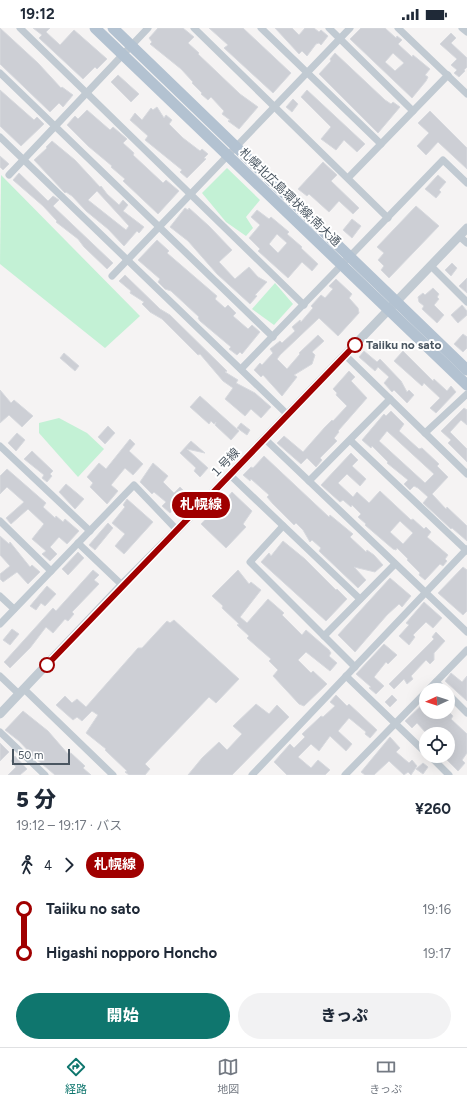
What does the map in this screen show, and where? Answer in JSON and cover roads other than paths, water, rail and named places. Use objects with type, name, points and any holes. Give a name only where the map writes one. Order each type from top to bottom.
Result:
[{"type":"main road","name":"札幌北広島環状線;南大通","points":[[95,28],[228,156],[346,262],[392,306],[467,385]]},
{"type":"main road","name":"札幌北広島環状線;南大通","points":[[113,28],[236,147],[346,262]]},
{"type":"main road","name":"札幌北広島環状線;南大通","points":[[392,306],[467,370]]},
{"type":"street","points":[[20,28],[304,305]]},
{"type":"street","points":[[9,175],[148,28]]},
{"type":"street","points":[[194,28],[388,218]]},
{"type":"street","points":[[261,28],[381,144]]},
{"type":"street","points":[[329,28],[414,111]]},
{"type":"street","points":[[112,276],[350,28]]},
{"type":"street","points":[[398,28],[467,94]]},
{"type":"street","points":[[462,28],[467,32]]},
{"type":"street","points":[[0,73],[273,337]]},
{"type":"street","points":[[348,178],[448,76]]},
{"type":"street","points":[[0,137],[288,415]]},
{"type":"street","points":[[241,369],[444,160],[467,183]]},
{"type":"street","name":"１号線","points":[[0,714],[122,585],[265,439],[467,228]]},
{"type":"street","points":[[460,236],[467,243]]},
{"type":"street","points":[[431,266],[467,302]]},
{"type":"street","points":[[345,355],[467,474]]},
{"type":"street","points":[[426,433],[467,394]]},
{"type":"street","points":[[309,481],[390,399]]},
{"type":"street","points":[[265,439],[467,632]]},
{"type":"street","points":[[252,775],[467,550],[350,441]]},
{"type":"street","points":[[0,446],[90,531]]},
{"type":"street","points":[[230,475],[360,599]]},
{"type":"street","points":[[0,624],[134,485],[177,530]]},
{"type":"street","points":[[0,521],[51,571]]},
{"type":"street","points":[[283,526],[250,562],[355,667]]},
{"type":"street","points":[[78,543],[122,585]]},
{"type":"street","points":[[324,636],[395,564]]},
{"type":"street","points":[[0,596],[14,609]]},
{"type":"street","points":[[436,682],[467,650]]},
{"type":"street","points":[[0,676],[22,692],[109,774]]},
{"type":"street","points":[[346,676],[419,745]]},
{"type":"street","points":[[350,773],[419,699]]},
{"type":"street","points":[[455,701],[467,713]]},
{"type":"street","points":[[0,732],[45,775]]},
{"type":"street","points":[[437,763],[449,775]]},
{"type":"place","name":"Taiiku no sato","points":[[355,345]]}]
